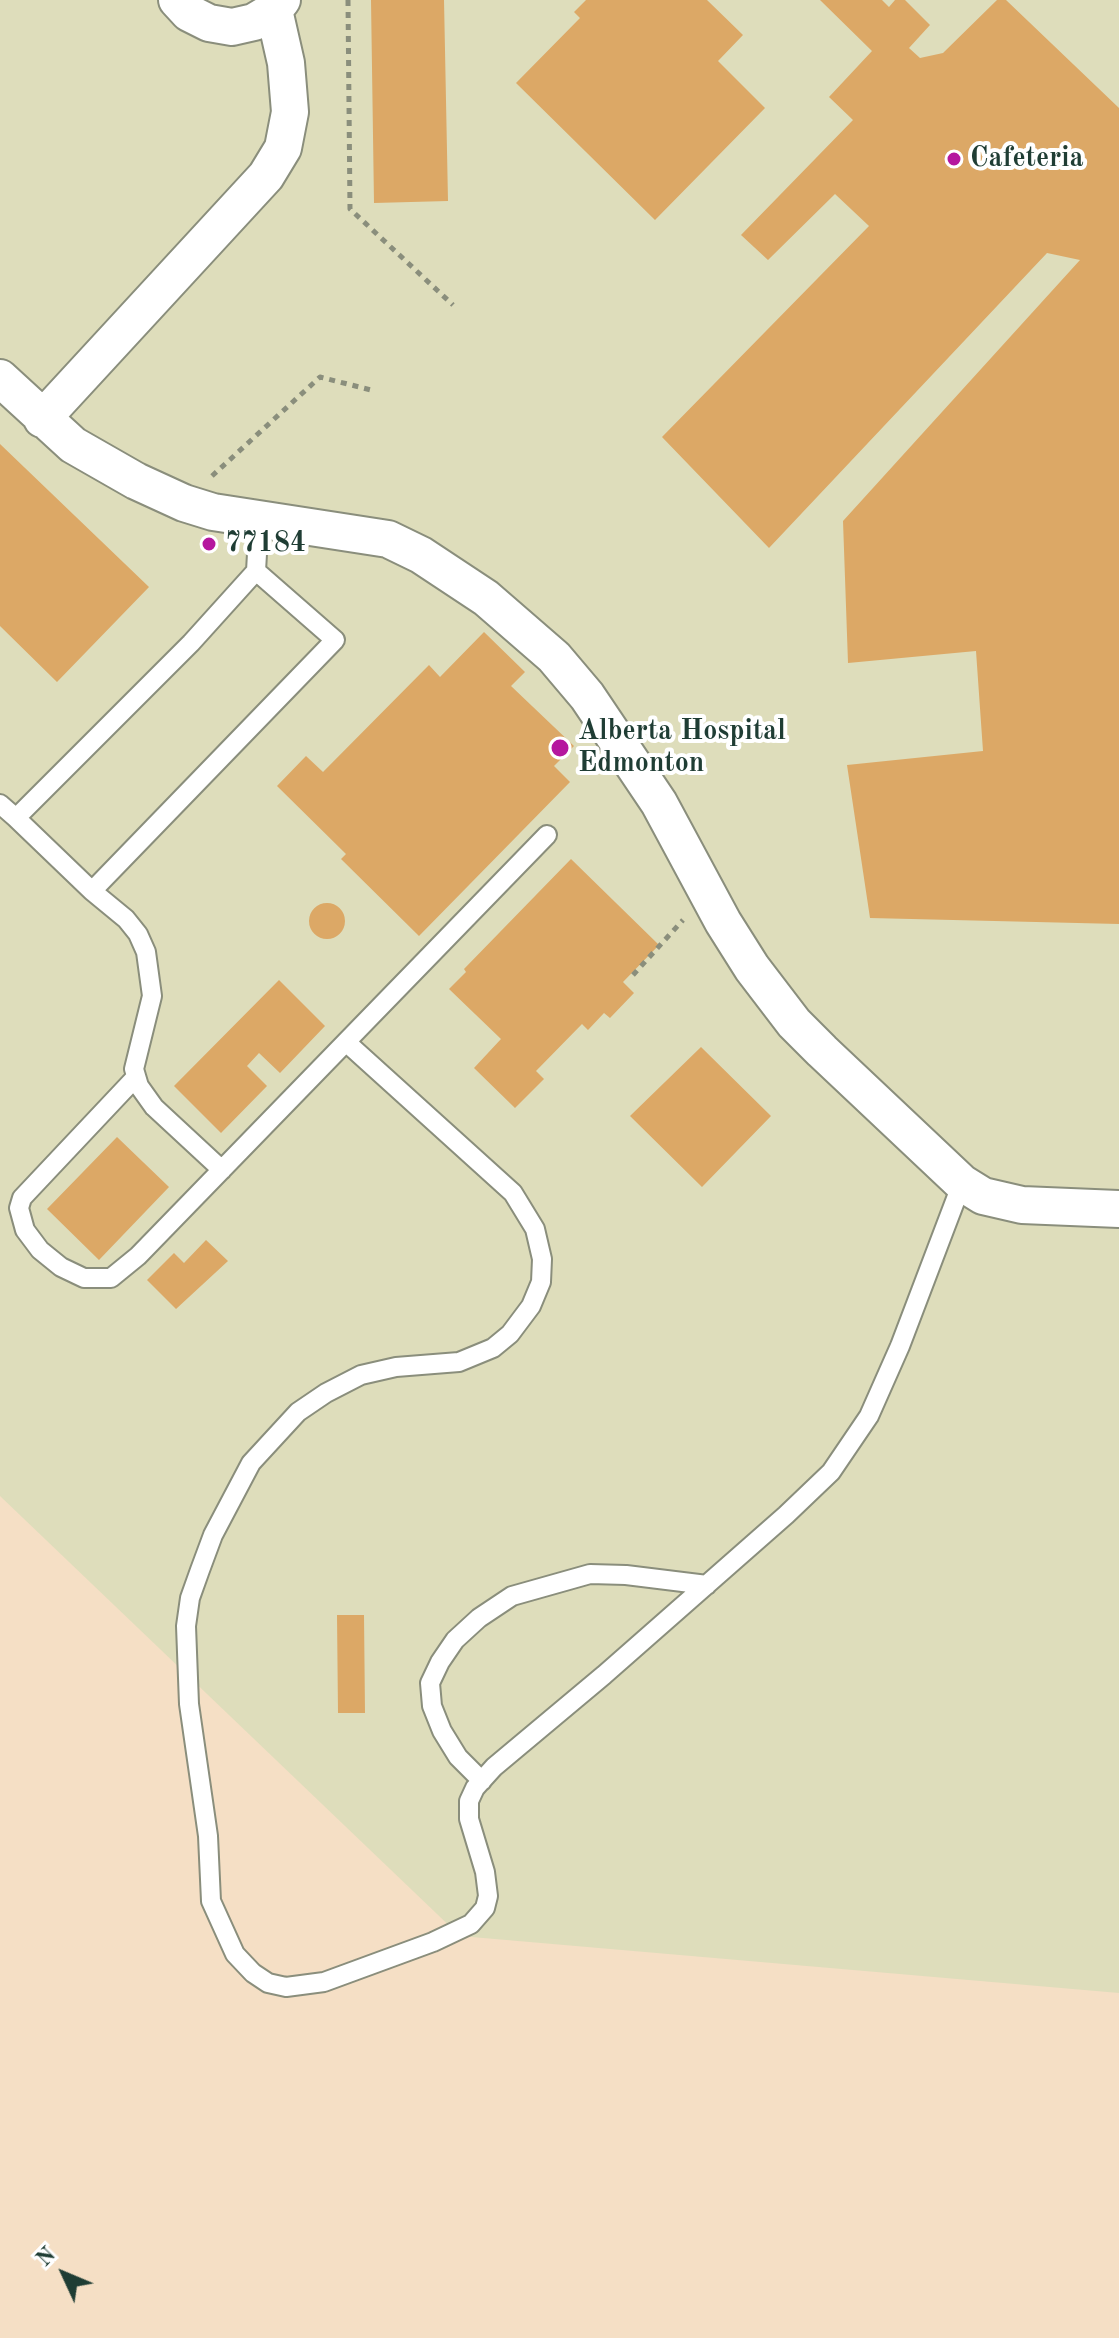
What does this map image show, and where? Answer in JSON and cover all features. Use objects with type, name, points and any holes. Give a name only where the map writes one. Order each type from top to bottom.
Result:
[{"type":"street","points":[[42,419],[266,176],[283,148],[290,112],[278,5],[254,22],[232,27],[209,23],[189,13],[177,0]]},
{"type":"street","points":[[0,378],[73,445],[136,481],[184,503],[213,512],[388,539],[421,555],[486,598],[554,657],[587,696],[635,765],[723,922],[769,994],[822,1051],[962,1183],[983,1196],[1002,1202],[1050,1207],[1119,1209]]},
{"type":"lane","points":[[16,818],[191,643],[256,571],[259,519]]},
{"type":"lane","points":[[92,891],[335,640],[256,571]]},
{"type":"lane","points":[[0,804],[126,919],[138,934],[146,952],[152,996],[134,1069],[139,1086],[154,1107],[222,1170]]},
{"type":"lane","points":[[136,1077],[22,1198],[19,1208],[25,1230],[40,1250],[61,1267],[84,1278],[111,1278],[138,1256],[547,835]]},
{"type":"lane","points":[[346,1042],[513,1193],[535,1229],[542,1259],[541,1282],[531,1306],[510,1334],[493,1348],[459,1362],[396,1367],[361,1375],[298,1412],[251,1463],[213,1535],[190,1598],[186,1626],[189,1704],[208,1836],[211,1901],[235,1954],[268,1983],[286,1987],[324,1982],[367,1968],[471,1924],[485,1908],[488,1896],[485,1872],[469,1819],[469,1801],[475,1788],[494,1767],[707,1585],[831,1472],[869,1416],[900,1346],[962,1183]]},
{"type":"lane","points":[[482,1781],[458,1757],[442,1731],[432,1706],[430,1683],[455,1640],[479,1618],[512,1596],[590,1574],[707,1585]]},
{"type":"path","points":[[348,0],[350,209],[453,305]]},
{"type":"path","points":[[184,503],[320,377],[371,390]]},
{"type":"path","points":[[633,975],[683,922],[685,911]]},
{"type":"shaded area","name":"Alberta Hospital Edmonton","points":[[0,0],[1119,0],[1119,1993],[460,1936],[0,1496]]},
{"type":"building","points":[[371,0],[444,0],[448,201],[374,203]]},
{"type":"building","points":[[586,0],[707,0],[743,35],[718,61],[765,108],[655,220],[516,83],[580,18],[574,12]]},
{"type":"building","points":[[820,0],[882,0],[889,7],[895,0],[905,0],[930,25],[909,48],[920,58],[943,53],[997,0],[1006,0],[1119,108],[1119,924],[870,918],[847,765],[983,751],[976,651],[848,663],[843,521],[1080,260],[1047,253],[769,548],[662,437],[869,226],[835,194],[768,260],[741,235],[853,120],[829,97],[872,51]]},
{"type":"building","points":[[0,444],[149,587],[57,682],[0,626]]},
{"type":"building","points":[[484,632],[525,672],[511,686],[574,746],[554,766],[570,782],[419,936],[341,859],[346,854],[277,786],[306,756],[323,772],[429,665],[440,677]]},
{"type":"building","points":[[571,859],[659,945],[623,982],[634,993],[610,1018],[604,1013],[588,1030],[582,1024],[536,1071],[544,1079],[515,1108],[474,1068],[501,1039],[449,989],[466,972],[464,969]]},
{"type":"building","points":[[327,903],[340,908],[345,921],[340,934],[327,939],[314,934],[309,921],[314,908]]},
{"type":"building","points":[[279,980],[325,1026],[280,1073],[259,1053],[247,1066],[267,1086],[221,1133],[174,1086]]},
{"type":"building","points":[[701,1047],[771,1116],[702,1187],[630,1116]]},
{"type":"building","points":[[117,1137],[169,1187],[99,1260],[47,1209]]},
{"type":"building","points":[[206,1240],[228,1261],[176,1309],[147,1280],[174,1253],[184,1263]]},
{"type":"building","points":[[337,1615],[364,1615],[365,1713],[338,1713]]},
{"type":"place","name":"Cafeteria","points":[[954,159]]},
{"type":"place","name":"77184","points":[[209,544]]},
{"type":"place","name":"Alberta Hospital Edmonton","points":[[560,748]]}]
